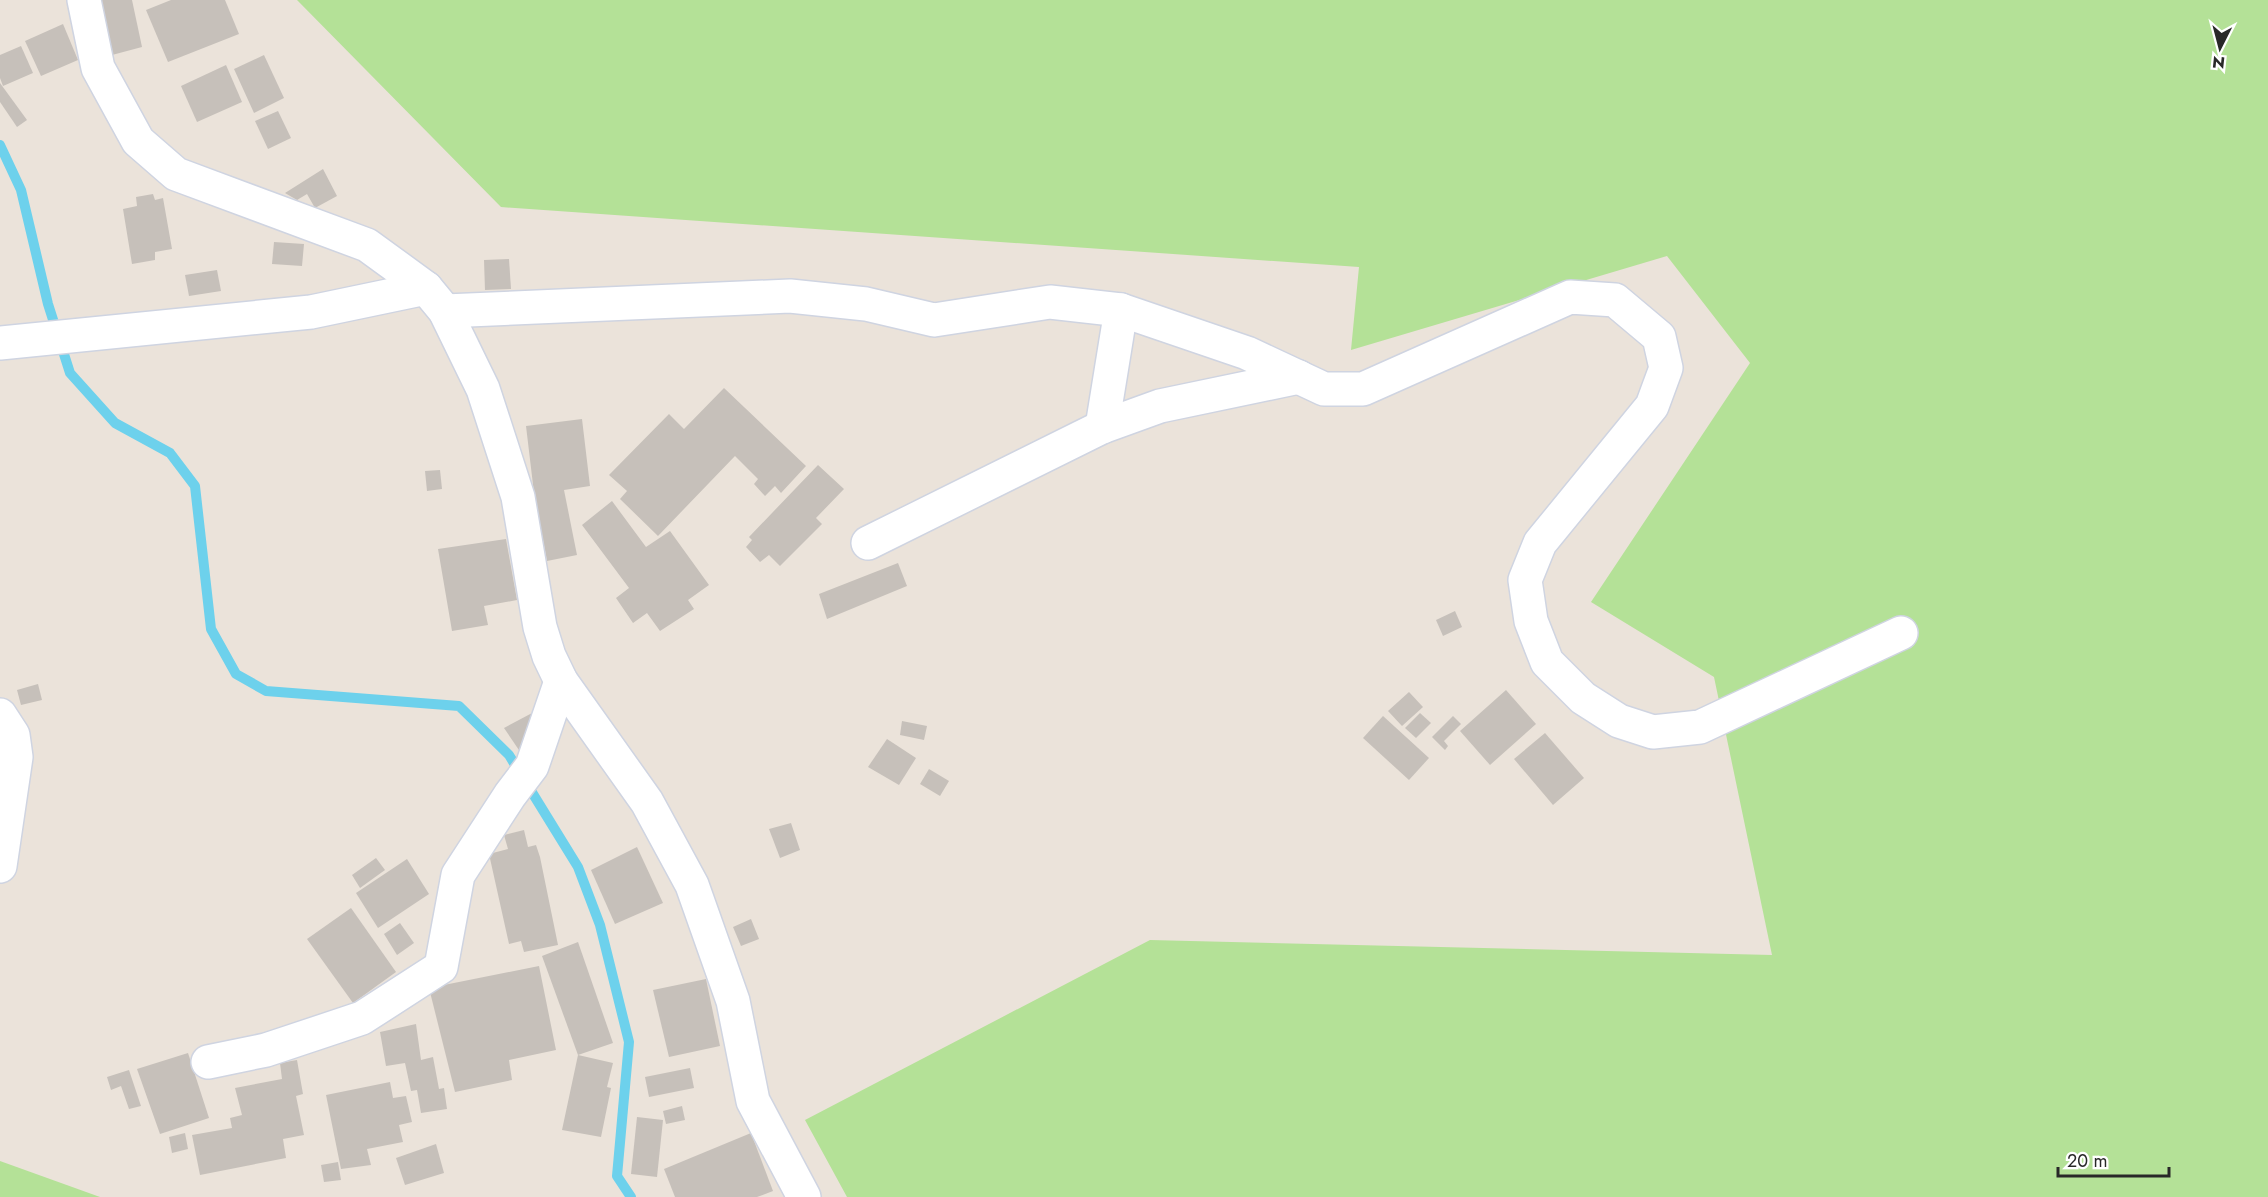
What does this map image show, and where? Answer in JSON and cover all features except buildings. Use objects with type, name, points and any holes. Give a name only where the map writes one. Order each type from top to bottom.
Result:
[{"type":"street","points":[[84,0],[98,68],[138,141],[176,174],[367,244],[435,300],[483,389],[518,497],[540,627],[549,656],[561,681],[647,801],[692,885],[733,1001],[753,1101],[804,1197]]},
{"type":"street","points":[[13,342],[435,300],[790,296],[866,304],[934,320],[1050,302],[1121,310],[1247,352],[1324,389],[1363,389],[1570,297],[1615,300],[1659,337],[1666,368],[1652,406],[1540,543],[1525,580],[1531,621],[1547,662],[1583,698],[1619,721],[1653,732],[1700,727],[1901,633]]},
{"type":"street","points":[[1102,427],[1121,310]]},
{"type":"street","points":[[868,543],[1102,427],[1160,406],[1299,377]]},
{"type":"street","points":[[208,1062],[266,1050],[362,1018],[441,967],[458,875],[510,795],[532,766],[561,681]]},
{"type":"street","points":[[0,715],[13,735],[16,757],[0,866]]},
{"type":"green space","points":[[297,0],[2268,0],[2268,1197],[847,1197],[805,1120],[1150,940],[1772,955],[1714,677],[1591,602],[1750,363],[1667,256],[1351,350],[1359,267],[501,207]]},
{"type":"green space","points":[[0,1161],[100,1197],[0,1197]]},
{"type":"waterway","points":[[0,145],[21,190],[48,304],[70,373],[115,423],[170,453],[195,486],[211,629],[236,674],[266,691],[459,706],[509,755],[578,867],[600,925],[629,1042],[617,1176],[631,1197]]}]
